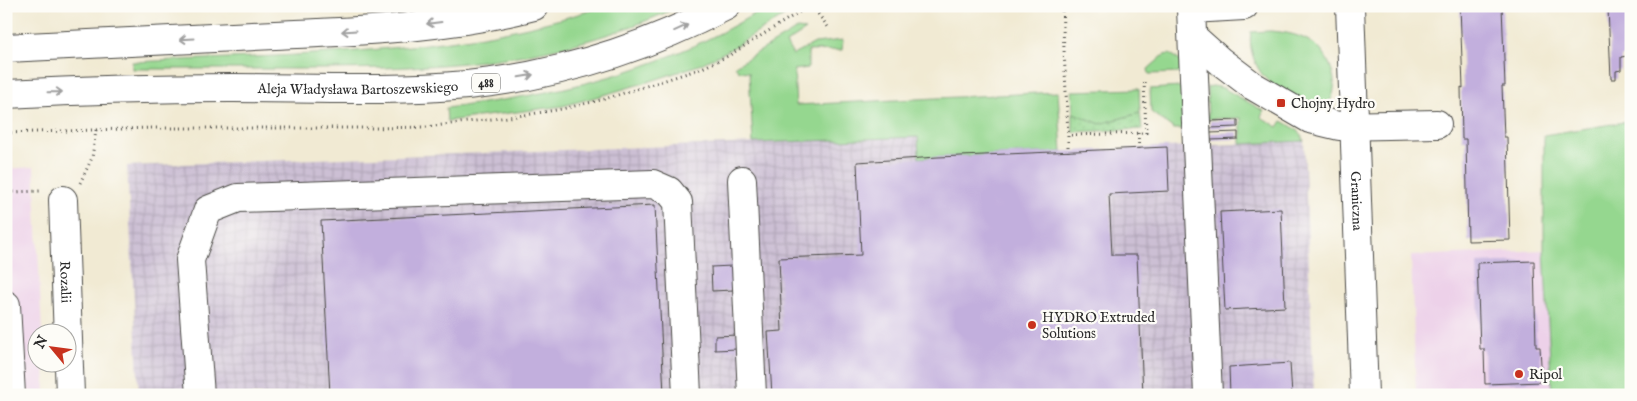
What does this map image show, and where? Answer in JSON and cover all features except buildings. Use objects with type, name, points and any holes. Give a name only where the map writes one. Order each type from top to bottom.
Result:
[{"type":"main road","points":[[6,48],[398,28],[480,17],[534,6]]},
{"type":"main road","name":"Aleja Władysława Bartoszewskiego","points":[[6,94],[233,88],[385,90],[468,85],[536,75],[620,52],[657,39],[726,6]]},
{"type":"main road","points":[[1208,395],[1191,9],[1244,6]]},
{"type":"main road","name":"Graniczna","points":[[1350,6],[1364,395]]},
{"type":"main road","points":[[1192,37],[1253,86],[1295,111],[1324,124],[1354,126],[1437,124]]},
{"type":"main road","points":[[742,180],[752,395]]},
{"type":"main road","points":[[200,395],[190,260],[208,210],[238,198],[653,184],[669,191],[678,202],[688,395]]},
{"type":"main road","name":"Rozalii","points":[[63,200],[70,395]]},
{"type":"main road","points":[[6,305],[11,395]]},
{"type":"path","points":[[812,6],[828,27]]},
{"type":"path","points":[[1062,6],[1068,152]]},
{"type":"path","points":[[1068,135],[1146,133],[1144,81]]},
{"type":"path","points":[[6,198],[12,192],[46,190],[63,200],[81,181],[92,158],[96,130]]},
{"type":"path","points":[[1138,133],[1139,149]]},
{"type":"shaded area","points":[[919,137],[919,158],[1304,141],[1314,395],[139,395],[127,166]]},
{"type":"shaded area","points":[[34,167],[42,324],[28,324],[28,374],[44,374],[45,395],[6,395],[6,169]]},
{"type":"shaded area","points":[[1544,250],[1552,395],[1416,395],[1411,256]]},
{"type":"green space","points":[[605,6],[680,6],[634,26],[587,41],[493,60],[446,65],[349,69],[132,69],[132,62],[331,53],[450,41],[529,27]]},
{"type":"green space","points":[[768,6],[800,6],[729,50],[699,65],[563,106],[447,121],[446,108],[479,104],[578,85],[673,55],[712,37]]},
{"type":"green space","points":[[797,29],[806,30],[786,43],[793,55],[815,43],[843,40],[842,50],[808,51],[808,68],[794,70],[796,105],[1058,92],[1062,152],[919,158],[918,137],[753,143],[749,72],[739,71],[735,66]]},
{"type":"green space","points":[[1270,31],[1299,36],[1315,45],[1321,51],[1327,59],[1334,79],[1332,97],[1327,105],[1318,110],[1279,89],[1260,72],[1252,53],[1251,32]]},
{"type":"green space","points":[[1169,54],[1181,62],[1181,73],[1149,74],[1148,69],[1164,55]]},
{"type":"green space","points":[[1181,87],[1184,129],[1174,129],[1151,112],[1150,89]]},
{"type":"green space","points":[[1207,87],[1223,88],[1264,111],[1261,117],[1278,127],[1282,121],[1289,125],[1298,132],[1304,141],[1241,144],[1241,118],[1208,119]]},
{"type":"green space","points":[[1139,89],[1140,113],[1100,124],[1073,113],[1072,91]]},
{"type":"green space","points":[[1073,113],[1100,124],[1140,113],[1142,129],[1073,132]]},
{"type":"green space","points":[[1631,121],[1631,395],[1552,395],[1544,250],[1544,135]]},
{"type":"place","name":"Chojny Hydro","points":[[1281,103]]},
{"type":"place","name":"HYDRO Extruded Solutions","points":[[1032,325]]},
{"type":"place","name":"Ripol","points":[[1519,374]]}]
